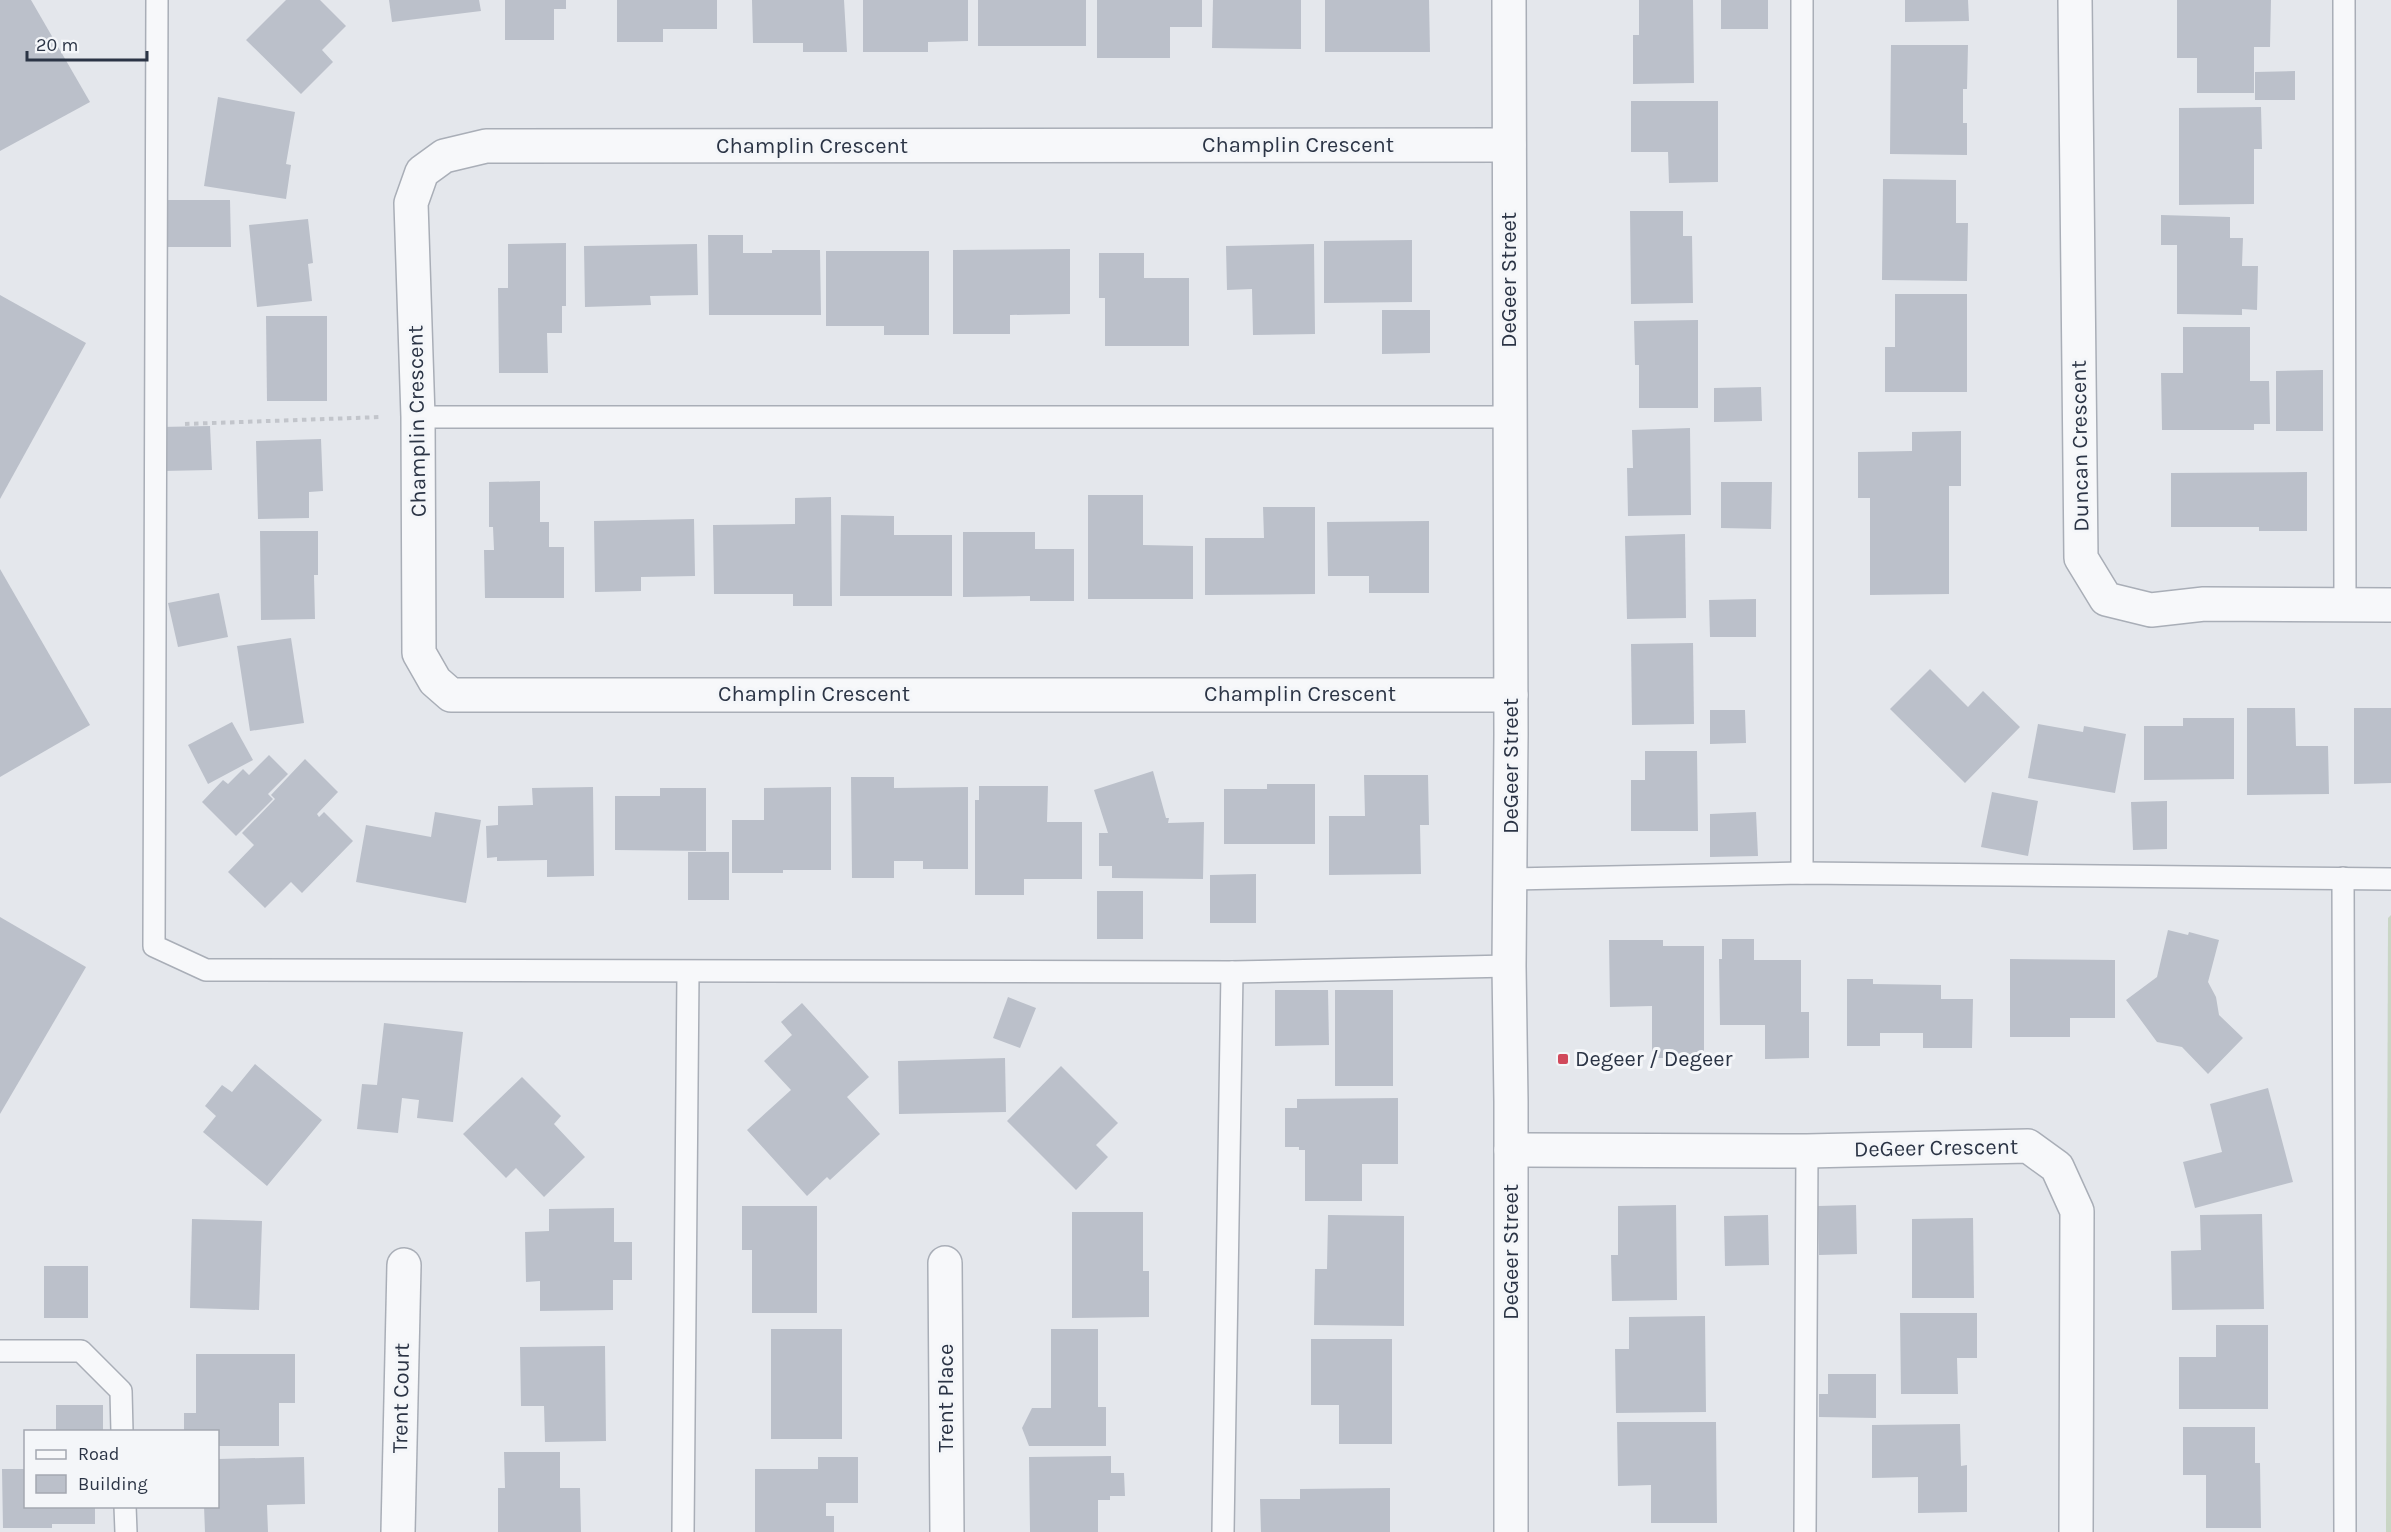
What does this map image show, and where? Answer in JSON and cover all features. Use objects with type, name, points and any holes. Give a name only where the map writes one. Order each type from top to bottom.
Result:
[{"type":"street","name":"DeGeer Street","points":[[1509,0],[1511,1532]]},
{"type":"street","name":"Duncan Crescent","points":[[2075,0],[2081,558],[2106,599],[2151,610],[2204,604],[2391,605]]},
{"type":"street","name":"Champlin Crescent","points":[[1509,145],[486,146],[444,156],[422,172],[411,203],[418,417],[419,653],[435,681],[451,695],[1510,694]]},
{"type":"street","name":"DeGeer Crescent","points":[[1511,1150],[1807,1151],[2028,1146],[2057,1167],[2077,1211],[2076,1532]]},
{"type":"street","name":"Trent Place","points":[[945,1263],[947,1532]]},
{"type":"street","name":"Trent Court","points":[[398,1532],[404,1265]]},
{"type":"lane","points":[[157,0],[154,946],[206,970],[688,973],[1232,972],[1509,966]]},
{"type":"lane","points":[[1802,0],[1802,873]]},
{"type":"lane","points":[[2344,0],[2345,606]]},
{"type":"lane","points":[[418,417],[1510,417]]},
{"type":"lane","points":[[1510,879],[1802,873],[2391,879]]},
{"type":"lane","points":[[2343,878],[2344,1532]]},
{"type":"lane","points":[[1223,1532],[1232,972]]},
{"type":"lane","points":[[683,1532],[688,973]]},
{"type":"lane","points":[[1805,1532],[1807,1151]]},
{"type":"lane","points":[[0,1351],[81,1351],[121,1391],[122,1430]]},
{"type":"lane","points":[[125,1508],[126,1532]]},
{"type":"path","points":[[154,425],[380,417]]},
{"type":"green space","points":[[2391,915],[2391,1532],[2386,1532],[2388,918]]},
{"type":"building","points":[[0,0],[31,0],[90,102],[0,151]]},
{"type":"building","points":[[286,0],[320,0],[346,26],[322,50],[333,62],[301,94],[246,40]]},
{"type":"building","points":[[389,0],[479,0],[481,11],[392,22]]},
{"type":"building","points":[[505,0],[566,0],[566,9],[554,9],[554,40],[505,40]]},
{"type":"building","points":[[617,0],[717,0],[717,29],[663,29],[663,42],[617,42]]},
{"type":"building","points":[[752,0],[844,0],[847,52],[803,52],[803,43],[753,43]]},
{"type":"building","points":[[863,0],[968,0],[968,41],[928,42],[928,52],[863,52]]},
{"type":"building","points":[[978,0],[1086,0],[1086,46],[978,46]]},
{"type":"building","points":[[1097,0],[1202,0],[1202,27],[1170,27],[1170,58],[1097,58]]},
{"type":"building","points":[[1213,0],[1301,0],[1301,49],[1212,48]]},
{"type":"building","points":[[1325,0],[1429,0],[1430,52],[1325,52]]},
{"type":"building","points":[[1639,0],[1693,0],[1694,83],[1633,84],[1633,35],[1639,35]]},
{"type":"building","points":[[1721,0],[1768,0],[1768,29],[1721,29]]},
{"type":"building","points":[[1905,0],[1968,0],[1969,21],[1905,22]]},
{"type":"building","points":[[2177,0],[2271,0],[2270,47],[2254,47],[2254,93],[2197,93],[2197,58],[2177,58]]},
{"type":"building","points":[[1891,45],[1968,45],[1967,89],[1963,89],[1963,123],[1967,123],[1967,155],[1890,154]]},
{"type":"building","points":[[2295,71],[2295,100],[2255,100],[2255,72]]},
{"type":"building","points":[[218,97],[295,112],[286,164],[291,165],[286,199],[204,186]]},
{"type":"building","points":[[1631,101],[1718,101],[1718,182],[1669,183],[1668,152],[1631,152]]},
{"type":"building","points":[[2261,107],[2262,149],[2254,149],[2254,204],[2179,205],[2179,108]]},
{"type":"building","points":[[1883,179],[1956,180],[1956,223],[1968,223],[1967,281],[1882,280]]},
{"type":"building","points":[[168,200],[230,200],[231,247],[168,247]]},
{"type":"building","points":[[1630,211],[1683,211],[1683,236],[1692,236],[1693,303],[1631,304]]},
{"type":"building","points":[[2161,215],[2230,217],[2230,238],[2243,238],[2242,266],[2258,266],[2257,310],[2242,309],[2242,315],[2177,314],[2177,245],[2161,245]]},
{"type":"building","points":[[308,219],[313,263],[308,264],[312,301],[257,307],[249,225]]},
{"type":"building","points":[[708,235],[743,235],[743,253],[772,253],[772,250],[820,250],[821,315],[709,315]]},
{"type":"building","points":[[1412,240],[1412,302],[1324,303],[1324,241]]},
{"type":"building","points":[[566,243],[566,306],[562,306],[562,333],[547,333],[548,373],[499,373],[498,288],[508,288],[508,244]]},
{"type":"building","points":[[697,244],[698,295],[650,296],[651,305],[585,307],[584,246]]},
{"type":"building","points":[[1314,244],[1315,334],[1253,335],[1252,289],[1227,290],[1226,246]]},
{"type":"building","points":[[1070,249],[1070,314],[1010,315],[1010,334],[953,334],[953,250]]},
{"type":"building","points":[[826,251],[929,251],[929,335],[884,335],[884,326],[826,326]]},
{"type":"building","points":[[1099,253],[1144,253],[1144,278],[1189,278],[1189,346],[1105,346],[1105,298],[1099,298]]},
{"type":"building","points":[[1895,294],[1967,294],[1967,392],[1885,392],[1885,347],[1895,347]]},
{"type":"building","points":[[0,295],[86,343],[0,499]]},
{"type":"building","points":[[1382,310],[1430,310],[1430,353],[1382,354]]},
{"type":"building","points":[[266,316],[327,316],[327,401],[267,401]]},
{"type":"building","points":[[1698,320],[1698,408],[1639,408],[1639,365],[1635,365],[1634,321]]},
{"type":"building","points":[[2183,327],[2250,327],[2250,381],[2269,381],[2270,424],[2254,424],[2254,430],[2162,430],[2161,373],[2183,373]]},
{"type":"building","points":[[2323,370],[2323,431],[2276,431],[2276,371]]},
{"type":"building","points":[[1761,387],[1762,421],[1714,422],[1714,388]]},
{"type":"building","points":[[210,426],[212,470],[162,471],[160,427]]},
{"type":"building","points":[[1690,428],[1691,515],[1628,516],[1627,468],[1633,468],[1632,430]]},
{"type":"building","points":[[1961,431],[1961,486],[1949,486],[1949,594],[1870,595],[1870,498],[1858,498],[1858,452],[1912,451],[1912,432]]},
{"type":"building","points":[[321,439],[323,491],[309,492],[309,518],[258,519],[256,441]]},
{"type":"building","points":[[2307,472],[2307,531],[2259,531],[2259,527],[2171,527],[2171,473]]},
{"type":"building","points":[[540,481],[540,522],[549,522],[549,547],[564,547],[564,598],[485,598],[484,550],[494,550],[493,527],[489,527],[489,482]]},
{"type":"building","points":[[1721,482],[1772,482],[1771,529],[1721,528]]},
{"type":"building","points":[[1088,495],[1143,495],[1143,545],[1193,546],[1193,599],[1088,599]]},
{"type":"building","points":[[831,497],[832,606],[793,606],[793,594],[714,594],[713,525],[795,524],[795,498]]},
{"type":"building","points":[[1263,507],[1315,507],[1315,594],[1205,595],[1205,538],[1264,538]]},
{"type":"building","points":[[841,515],[894,516],[894,535],[952,535],[952,596],[840,596]]},
{"type":"building","points":[[694,519],[695,576],[641,577],[641,591],[595,592],[594,521]]},
{"type":"building","points":[[1429,521],[1429,593],[1369,593],[1369,576],[1328,576],[1327,522]]},
{"type":"building","points":[[260,531],[318,531],[318,575],[314,575],[315,619],[261,620]]},
{"type":"building","points":[[963,532],[1035,532],[1035,549],[1074,549],[1074,601],[1030,601],[1030,596],[963,597]]},
{"type":"building","points":[[1685,534],[1686,618],[1627,619],[1625,536]]},
{"type":"building","points":[[0,569],[90,725],[0,777]]},
{"type":"building","points":[[219,593],[228,637],[178,647],[168,603]]},
{"type":"building","points":[[1756,599],[1756,637],[1710,637],[1709,600]]},
{"type":"building","points":[[291,638],[304,723],[250,731],[237,646]]},
{"type":"building","points":[[1693,643],[1694,724],[1632,725],[1631,644]]},
{"type":"building","points":[[1930,669],[1968,707],[1983,691],[2020,727],[1965,783],[1890,709]]},
{"type":"building","points":[[2247,708],[2295,708],[2296,746],[2328,746],[2329,794],[2247,795]]},
{"type":"building","points":[[2354,708],[2391,708],[2391,783],[2354,784]]},
{"type":"building","points":[[1710,710],[1745,710],[1746,743],[1710,744]]},
{"type":"building","points":[[2183,718],[2234,718],[2234,779],[2144,780],[2144,726],[2183,726]]},
{"type":"building","points":[[232,722],[253,760],[208,784],[188,745]]},
{"type":"building","points":[[2038,724],[2083,732],[2084,726],[2126,734],[2115,793],[2028,778]]},
{"type":"building","points":[[1645,751],[1697,751],[1698,831],[1631,831],[1631,780],[1645,780]]},
{"type":"building","points":[[269,755],[288,774],[268,794],[273,799],[236,836],[202,802],[223,780],[228,784],[243,769],[249,775]]},
{"type":"building","points":[[305,759],[338,792],[317,814],[319,817],[324,812],[353,841],[302,893],[291,882],[265,908],[228,872],[254,845],[242,833],[275,799],[271,795]]},
{"type":"building","points":[[1153,771],[1166,818],[1169,818],[1168,823],[1204,822],[1203,879],[1112,878],[1112,866],[1099,866],[1099,833],[1108,833],[1094,790]]},
{"type":"building","points":[[1364,775],[1428,775],[1429,825],[1420,825],[1421,874],[1329,875],[1329,816],[1365,816]]},
{"type":"building","points":[[851,777],[894,777],[894,788],[968,787],[968,869],[923,869],[923,861],[894,861],[894,878],[852,878]]},
{"type":"building","points":[[1267,784],[1315,784],[1315,844],[1224,844],[1224,789],[1267,789]]},
{"type":"building","points":[[979,786],[1048,786],[1047,822],[1082,822],[1082,879],[1024,879],[1024,895],[975,895],[975,800],[979,800]]},
{"type":"building","points":[[593,787],[594,876],[547,877],[547,860],[497,861],[497,857],[487,858],[486,826],[498,825],[498,806],[533,805],[532,788]]},
{"type":"building","points":[[831,787],[831,870],[732,873],[732,820],[764,820],[764,788]]},
{"type":"building","points":[[660,788],[706,788],[706,851],[615,850],[615,796],[660,796]]},
{"type":"building","points":[[1992,792],[2038,801],[2028,856],[1981,847]]},
{"type":"building","points":[[2167,801],[2167,849],[2133,850],[2131,802]]},
{"type":"building","points":[[435,812],[481,820],[466,903],[356,882],[366,825],[431,837]]},
{"type":"building","points":[[1756,812],[1758,856],[1710,857],[1710,814]]},
{"type":"building","points":[[688,852],[729,852],[729,900],[688,900]]},
{"type":"building","points":[[1256,874],[1256,923],[1210,923],[1210,875]]},
{"type":"building","points":[[1097,891],[1143,891],[1143,939],[1097,939]]},
{"type":"building","points":[[0,917],[86,967],[0,1114]]},
{"type":"building","points":[[2168,930],[2188,935],[2189,932],[2219,940],[2208,982],[2216,997],[2219,1015],[2243,1038],[2208,1074],[2182,1047],[2157,1042],[2126,1000],[2157,977]]},
{"type":"building","points":[[1722,939],[1754,939],[1754,960],[1801,960],[1801,1012],[1809,1012],[1809,1058],[1765,1059],[1765,1025],[1720,1025],[1719,959],[1722,959]]},
{"type":"building","points":[[1609,940],[1663,940],[1663,946],[1704,946],[1704,1058],[1652,1058],[1652,1006],[1610,1007]]},
{"type":"building","points":[[2010,959],[2115,960],[2115,1018],[2070,1018],[2070,1037],[2010,1037]]},
{"type":"building","points":[[1847,979],[1873,979],[1873,984],[1941,985],[1941,999],[1973,999],[1972,1048],[1923,1048],[1923,1033],[1880,1033],[1880,1046],[1847,1046]]},
{"type":"building","points":[[1275,990],[1328,990],[1329,1045],[1275,1046]]},
{"type":"building","points":[[1335,990],[1393,990],[1393,1086],[1335,1086]]},
{"type":"building","points":[[1008,997],[1036,1008],[1020,1048],[993,1038]]},
{"type":"building","points":[[802,1003],[869,1077],[847,1097],[880,1134],[830,1180],[827,1177],[807,1196],[747,1130],[791,1090],[764,1061],[792,1035],[781,1022]]},
{"type":"building","points":[[384,1023],[463,1032],[453,1122],[417,1118],[419,1100],[402,1098],[398,1133],[357,1129],[362,1084],[377,1085]]},
{"type":"building","points":[[1005,1058],[1006,1112],[899,1114],[898,1061]]},
{"type":"building","points":[[255,1064],[322,1120],[267,1186],[203,1132],[216,1116],[205,1106],[222,1085],[232,1092]]},
{"type":"building","points":[[1061,1066],[1118,1123],[1096,1145],[1108,1157],[1076,1190],[1007,1121]]},
{"type":"building","points":[[522,1077],[561,1116],[554,1124],[585,1157],[544,1197],[516,1168],[506,1178],[463,1134]]},
{"type":"building","points":[[2268,1088],[2293,1182],[2195,1208],[2183,1162],[2222,1152],[2210,1104]]},
{"type":"building","points":[[1398,1098],[1398,1164],[1362,1164],[1362,1201],[1305,1201],[1305,1150],[1299,1150],[1299,1147],[1285,1147],[1285,1108],[1297,1108],[1297,1099]]},
{"type":"building","points":[[1676,1205],[1677,1300],[1612,1301],[1611,1255],[1618,1255],[1618,1206]]},
{"type":"building","points":[[1856,1205],[1857,1254],[1819,1255],[1818,1206]]},
{"type":"building","points":[[742,1206],[817,1206],[817,1313],[752,1313],[752,1250],[742,1250]]},
{"type":"building","points":[[614,1208],[614,1242],[632,1242],[632,1280],[613,1280],[613,1310],[540,1311],[540,1281],[526,1282],[525,1232],[549,1231],[549,1209]]},
{"type":"building","points":[[1072,1212],[1143,1212],[1143,1271],[1149,1271],[1149,1317],[1072,1318]]},
{"type":"building","points":[[2262,1214],[2264,1309],[2172,1310],[2171,1251],[2201,1250],[2200,1215]]},
{"type":"building","points":[[1328,1215],[1404,1216],[1404,1326],[1314,1325],[1315,1269],[1327,1269]]},
{"type":"building","points":[[1768,1215],[1769,1265],[1725,1266],[1724,1216]]},
{"type":"building","points":[[1973,1218],[1974,1298],[1912,1298],[1912,1219]]},
{"type":"building","points":[[192,1219],[262,1221],[259,1310],[190,1308]]},
{"type":"building","points":[[44,1266],[88,1266],[88,1318],[44,1318]]},
{"type":"building","points":[[1900,1313],[1977,1313],[1977,1358],[1957,1358],[1958,1394],[1901,1394]]},
{"type":"building","points":[[1705,1316],[1706,1412],[1616,1413],[1615,1349],[1629,1349],[1629,1317]]},
{"type":"building","points":[[2216,1325],[2268,1325],[2268,1409],[2179,1409],[2179,1357],[2216,1357]]},
{"type":"building","points":[[771,1329],[842,1329],[842,1439],[771,1439]]},
{"type":"building","points":[[1051,1329],[1098,1329],[1098,1407],[1106,1407],[1106,1446],[1029,1446],[1022,1428],[1032,1408],[1051,1408]]},
{"type":"building","points":[[1311,1339],[1392,1339],[1392,1444],[1339,1444],[1339,1405],[1311,1405]]},
{"type":"building","points":[[605,1346],[606,1441],[545,1442],[544,1406],[521,1406],[520,1347]]},
{"type":"building","points":[[196,1354],[295,1354],[295,1403],[279,1403],[279,1446],[219,1446],[219,1430],[184,1430],[184,1413],[196,1413]]},
{"type":"building","points":[[1828,1374],[1876,1374],[1876,1418],[1819,1417],[1819,1394],[1828,1394]]},
{"type":"building","points":[[56,1405],[103,1405],[103,1430],[56,1430]]},
{"type":"building","points":[[1617,1422],[1716,1422],[1717,1523],[1651,1523],[1651,1485],[1618,1486]]},
{"type":"building","points":[[1960,1424],[1961,1466],[1967,1465],[1967,1512],[1918,1513],[1918,1477],[1872,1478],[1872,1425]]},
{"type":"building","points":[[2183,1427],[2255,1427],[2255,1463],[2260,1463],[2261,1528],[2206,1528],[2206,1475],[2183,1475]]},
{"type":"building","points":[[504,1452],[560,1452],[560,1488],[580,1488],[581,1532],[498,1532],[498,1488],[505,1488]]},
{"type":"building","points":[[1111,1456],[1111,1473],[1124,1473],[1125,1496],[1110,1496],[1110,1500],[1098,1500],[1098,1532],[1030,1532],[1029,1457]]},
{"type":"building","points":[[304,1457],[305,1504],[267,1505],[268,1532],[205,1532],[204,1508],[219,1508],[219,1459]]},
{"type":"building","points":[[818,1457],[858,1457],[858,1503],[826,1503],[826,1516],[834,1516],[834,1532],[755,1532],[755,1469],[818,1469]]},
{"type":"building","points":[[2,1469],[24,1469],[24,1508],[95,1508],[95,1524],[52,1524],[52,1528],[3,1528]]},
{"type":"building","points":[[1390,1488],[1390,1532],[1261,1532],[1260,1499],[1300,1499],[1300,1489]]},
{"type":"place","name":"Degeer / Degeer","points":[[1563,1059]]}]
